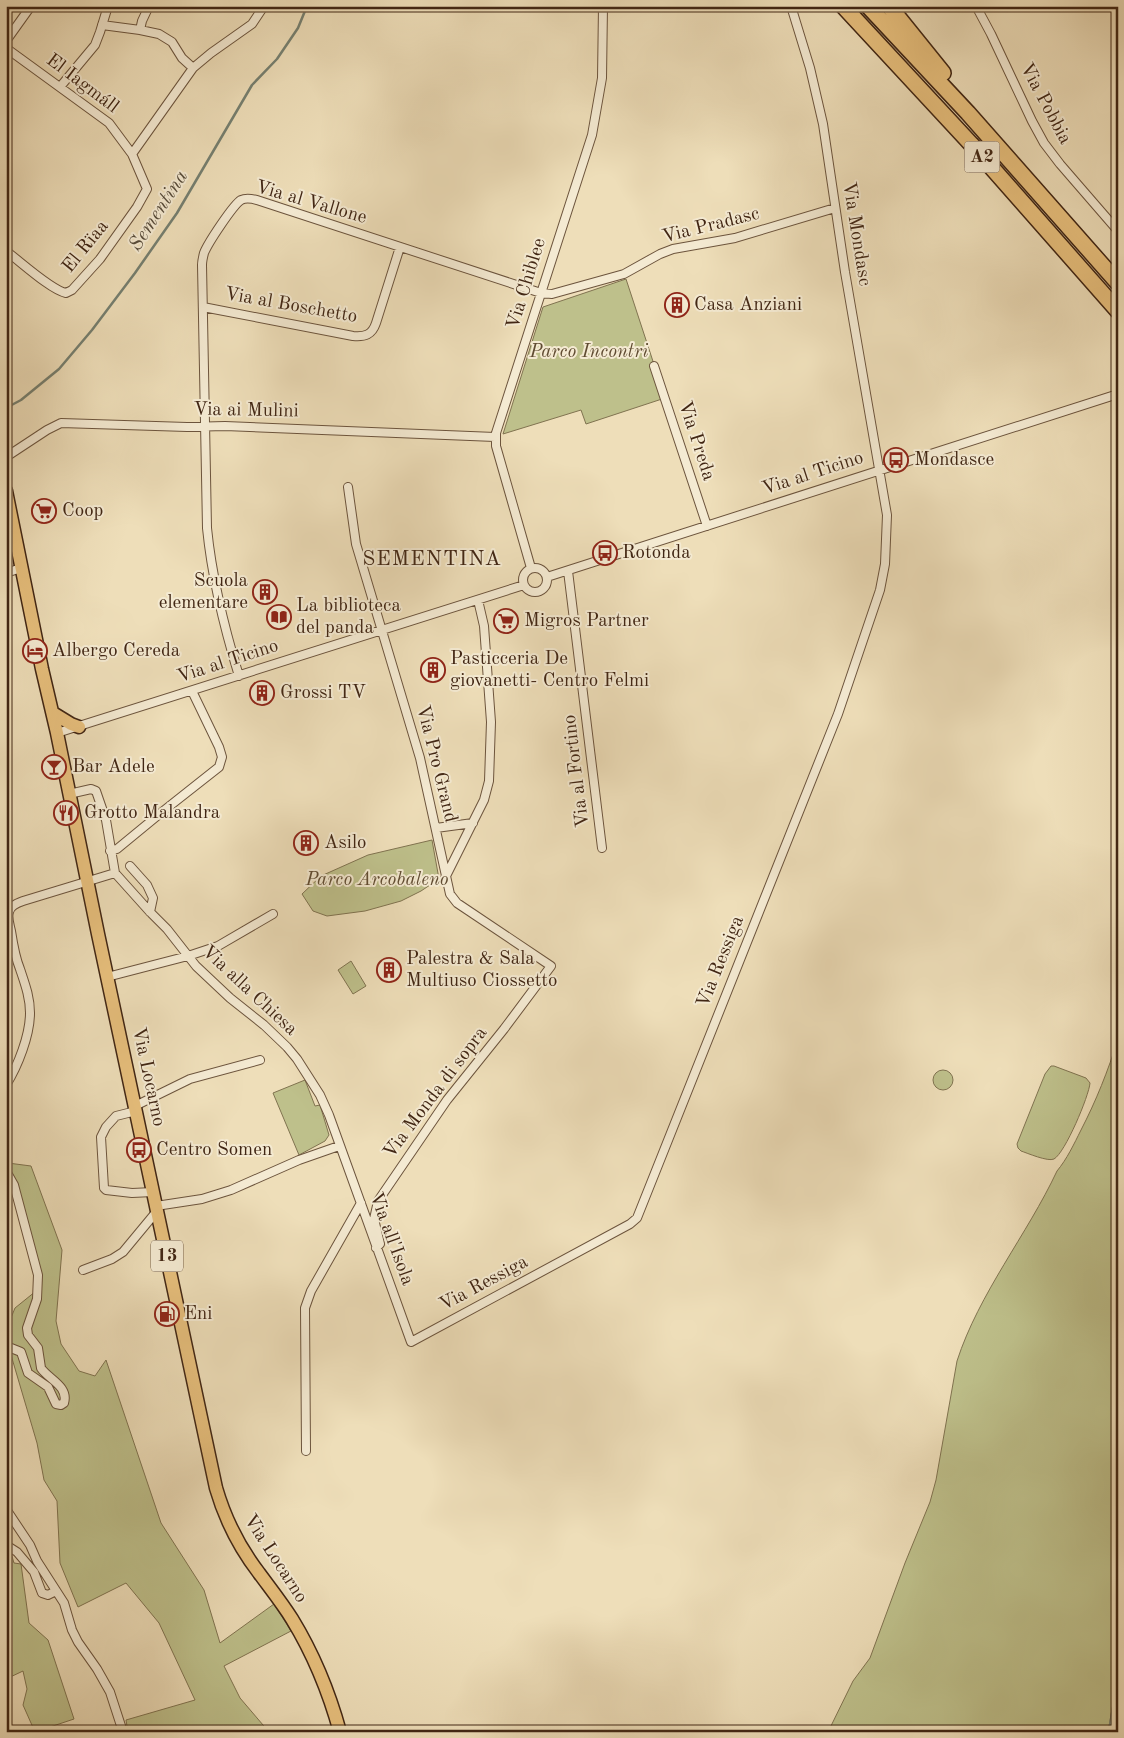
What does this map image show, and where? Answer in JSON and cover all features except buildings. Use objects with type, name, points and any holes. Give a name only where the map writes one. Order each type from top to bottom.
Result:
[{"type":"highway","name":"A2","points":[[843,6],[964,137],[1118,311]]},
{"type":"highway","name":"A2","points":[[868,6],[1022,174],[1118,283]]},
{"type":"highway","name":"A2","points":[[889,6],[1022,174]]},
{"type":"main road","name":"Via Locarno","points":[[6,491],[212,1471],[222,1507],[234,1534],[245,1553],[287,1612],[305,1643],[326,1688],[340,1732]]},
{"type":"main road","points":[[53,713],[70,724],[79,727]]},
{"type":"street","points":[[6,41],[32,6]]},
{"type":"street","points":[[60,87],[95,45],[108,6]]},
{"type":"street","points":[[140,30],[149,6]]},
{"type":"street","points":[[132,154],[193,68],[211,52],[252,24],[264,6]]},
{"type":"street","name":"Via Chiblee","points":[[495,438],[592,135],[598,107],[603,58],[603,6]]},
{"type":"street","name":"Via Mondasc","points":[[791,6],[820,105],[835,208],[879,470]]},
{"type":"street","name":"Via Pobbia","points":[[976,6],[1044,143],[1118,231]]},
{"type":"street","points":[[102,26],[154,32],[167,38],[174,44],[182,58],[193,68]]},
{"type":"street","name":"El Iagmáll","points":[[6,48],[109,123],[132,154]]},
{"type":"street","name":"El Rïaa","points":[[6,251],[59,292],[66,294],[72,290],[100,259],[147,191],[146,184],[132,154]]},
{"type":"street","name":"Via al Vallone","points":[[239,676],[220,610],[209,549],[202,265],[204,254],[231,210],[239,201],[244,199],[260,201],[541,293]]},
{"type":"street","name":"Via Pradasc","points":[[541,293],[563,292],[624,274],[673,249],[750,234],[835,208]]},
{"type":"street","name":"Via al Boschetto","points":[[203,307],[353,336],[368,335],[376,324],[400,247]]},
{"type":"street","name":"Via Preda","points":[[654,366],[707,526]]},
{"type":"street","name":"Via al Ticino","points":[[547,577],[1118,394]]},
{"type":"street","name":"Via ai Mulini","points":[[6,457],[47,430],[61,424],[351,430],[495,438]]},
{"type":"street","points":[[495,438],[531,568]]},
{"type":"street","name":"Via Ressiga","points":[[411,1342],[630,1224],[639,1215],[713,1023],[834,723],[878,598],[885,564],[888,523],[879,470]]},
{"type":"street","name":"Via Pro Grand","points":[[348,487],[356,544],[415,738],[450,894],[454,900],[551,966]]},
{"type":"street","points":[[6,573],[21,568]]},
{"type":"street","points":[[531,568],[541,569],[547,577],[546,584],[539,592],[529,591],[524,585],[524,575],[531,568]]},
{"type":"street","name":"Via al Fortino","points":[[568,571],[602,848]]},
{"type":"street","name":"Via al Ticino","points":[[58,733],[524,585]]},
{"type":"street","points":[[445,878],[474,823],[488,788],[491,722],[484,626],[478,600]]},
{"type":"street","points":[[110,852],[117,849],[219,768],[222,757],[219,747],[192,691]]},
{"type":"street","points":[[6,1085],[18,1060],[29,1024],[30,1013],[26,984],[13,945],[9,912],[14,905],[23,901],[115,873],[106,820],[96,791],[92,788],[69,794]]},
{"type":"street","points":[[436,828],[474,823]]},
{"type":"street","points":[[130,866],[146,885],[153,898],[150,912]]},
{"type":"street","name":"Via alla Chiesa","points":[[115,873],[167,929],[196,966],[230,998],[271,1031],[297,1059],[323,1101],[340,1146]]},
{"type":"street","points":[[107,977],[188,956],[226,942],[273,914]]},
{"type":"street","name":"Via Monda di sopra","points":[[376,1248],[380,1244],[374,1218],[378,1201],[447,1100],[551,966]]},
{"type":"street","points":[[153,1192],[132,1193],[106,1190],[104,1188],[103,1157],[100,1140],[102,1133],[116,1116],[135,1108],[190,1078],[260,1060]]},
{"type":"street","points":[[83,1270],[112,1260],[123,1252],[157,1208],[202,1199],[231,1190],[299,1160],[340,1146]]},
{"type":"street","name":"Via all'Isola","points":[[340,1146],[411,1342]]},
{"type":"street","points":[[6,1171],[14,1185],[38,1275],[36,1299],[27,1325],[28,1332],[38,1348],[41,1368],[62,1390],[65,1398],[64,1403],[61,1405],[56,1404],[48,1387],[28,1372],[21,1352],[6,1346]]},
{"type":"street","points":[[306,1451],[305,1308],[311,1290],[361,1203]]},
{"type":"street","points":[[6,1509],[30,1545],[65,1606],[72,1630],[78,1642],[110,1692],[123,1732]]},
{"type":"street","points":[[6,1545],[17,1552],[34,1572],[42,1593],[48,1595],[56,1591]]},
{"type":"green space","name":"Parco Incontri","points":[[626,279],[665,398],[586,424],[581,410],[503,434],[543,307]]},
{"type":"green space","name":"Parco Arcobaleno","points":[[432,840],[439,879],[401,901],[365,911],[327,916],[313,911],[302,894],[321,876],[368,855]]},
{"type":"green space","points":[[351,961],[366,986],[353,994],[338,970]]},
{"type":"green space","points":[[1118,1039],[1118,1675],[1108,1732],[828,1732],[853,1681],[870,1658],[930,1502],[936,1480],[957,1361],[966,1336],[990,1288],[1076,1141],[1092,1108]]},
{"type":"green space","points":[[1051,1066],[1086,1078],[1090,1083],[1089,1090],[1070,1136],[1059,1155],[1051,1160],[1021,1151],[1017,1144],[1045,1074]]},
{"type":"green space","points":[[943,1070],[950,1073],[953,1080],[950,1087],[943,1090],[936,1087],[933,1080],[936,1073]]},
{"type":"green space","points":[[305,1080],[315,1106],[320,1105],[329,1135],[325,1141],[299,1155],[273,1093]]},
{"type":"green space","points":[[8,1163],[31,1166],[62,1250],[56,1321],[61,1344],[79,1371],[95,1376],[106,1360],[161,1523],[204,1590],[220,1643],[274,1604],[291,1631],[224,1666],[240,1698],[269,1732],[128,1732],[126,1720],[195,1700],[159,1623],[126,1583],[78,1607],[60,1563],[57,1501],[44,1480],[37,1443],[11,1355],[6,1349],[6,1330],[15,1308],[41,1287]]},
{"type":"green space","points":[[6,1549],[11,1553],[14,1563],[21,1564],[29,1623],[48,1640],[74,1719],[35,1732],[23,1705],[27,1689],[23,1671],[6,1679]]},
{"type":"shaded area","points":[[1118,1675],[1118,1732],[1108,1732]]},
{"type":"waterway","name":"Sementina","points":[[6,408],[21,400],[59,369],[92,330],[135,273],[177,213],[252,85],[277,59],[298,28],[307,6]]},
{"type":"place","name":"Casa Anziani","points":[[677,305]]},
{"type":"place","name":"Mondasce","points":[[896,460]]},
{"type":"place","name":"Coop","points":[[44,511]]},
{"type":"place","name":"Rotonda","points":[[605,553]]},
{"type":"place","name":"Scuola elementare","points":[[265,592]]},
{"type":"place","name":"La biblioteca del panda","points":[[279,617]]},
{"type":"place","name":"Migros Partner","points":[[506,621]]},
{"type":"place","name":"Albergo Cereda","points":[[35,651]]},
{"type":"place","name":"Pasticceria De giovanetti- Centro Felmi","points":[[433,670]]},
{"type":"place","name":"Grossi TV","points":[[262,693]]},
{"type":"place","name":"Bar Adele","points":[[54,767]]},
{"type":"place","name":"Grotto Malandra","points":[[66,813]]},
{"type":"place","name":"Asilo","points":[[306,843]]},
{"type":"place","name":"Palestra & Sala Multiuso Ciossetto","points":[[389,970]]},
{"type":"place","name":"Centro Somen","points":[[139,1150]]},
{"type":"place","name":"Eni","points":[[167,1314]]},
{"type":"district","name":"SEMENTINA","points":[[432,559]]}]
